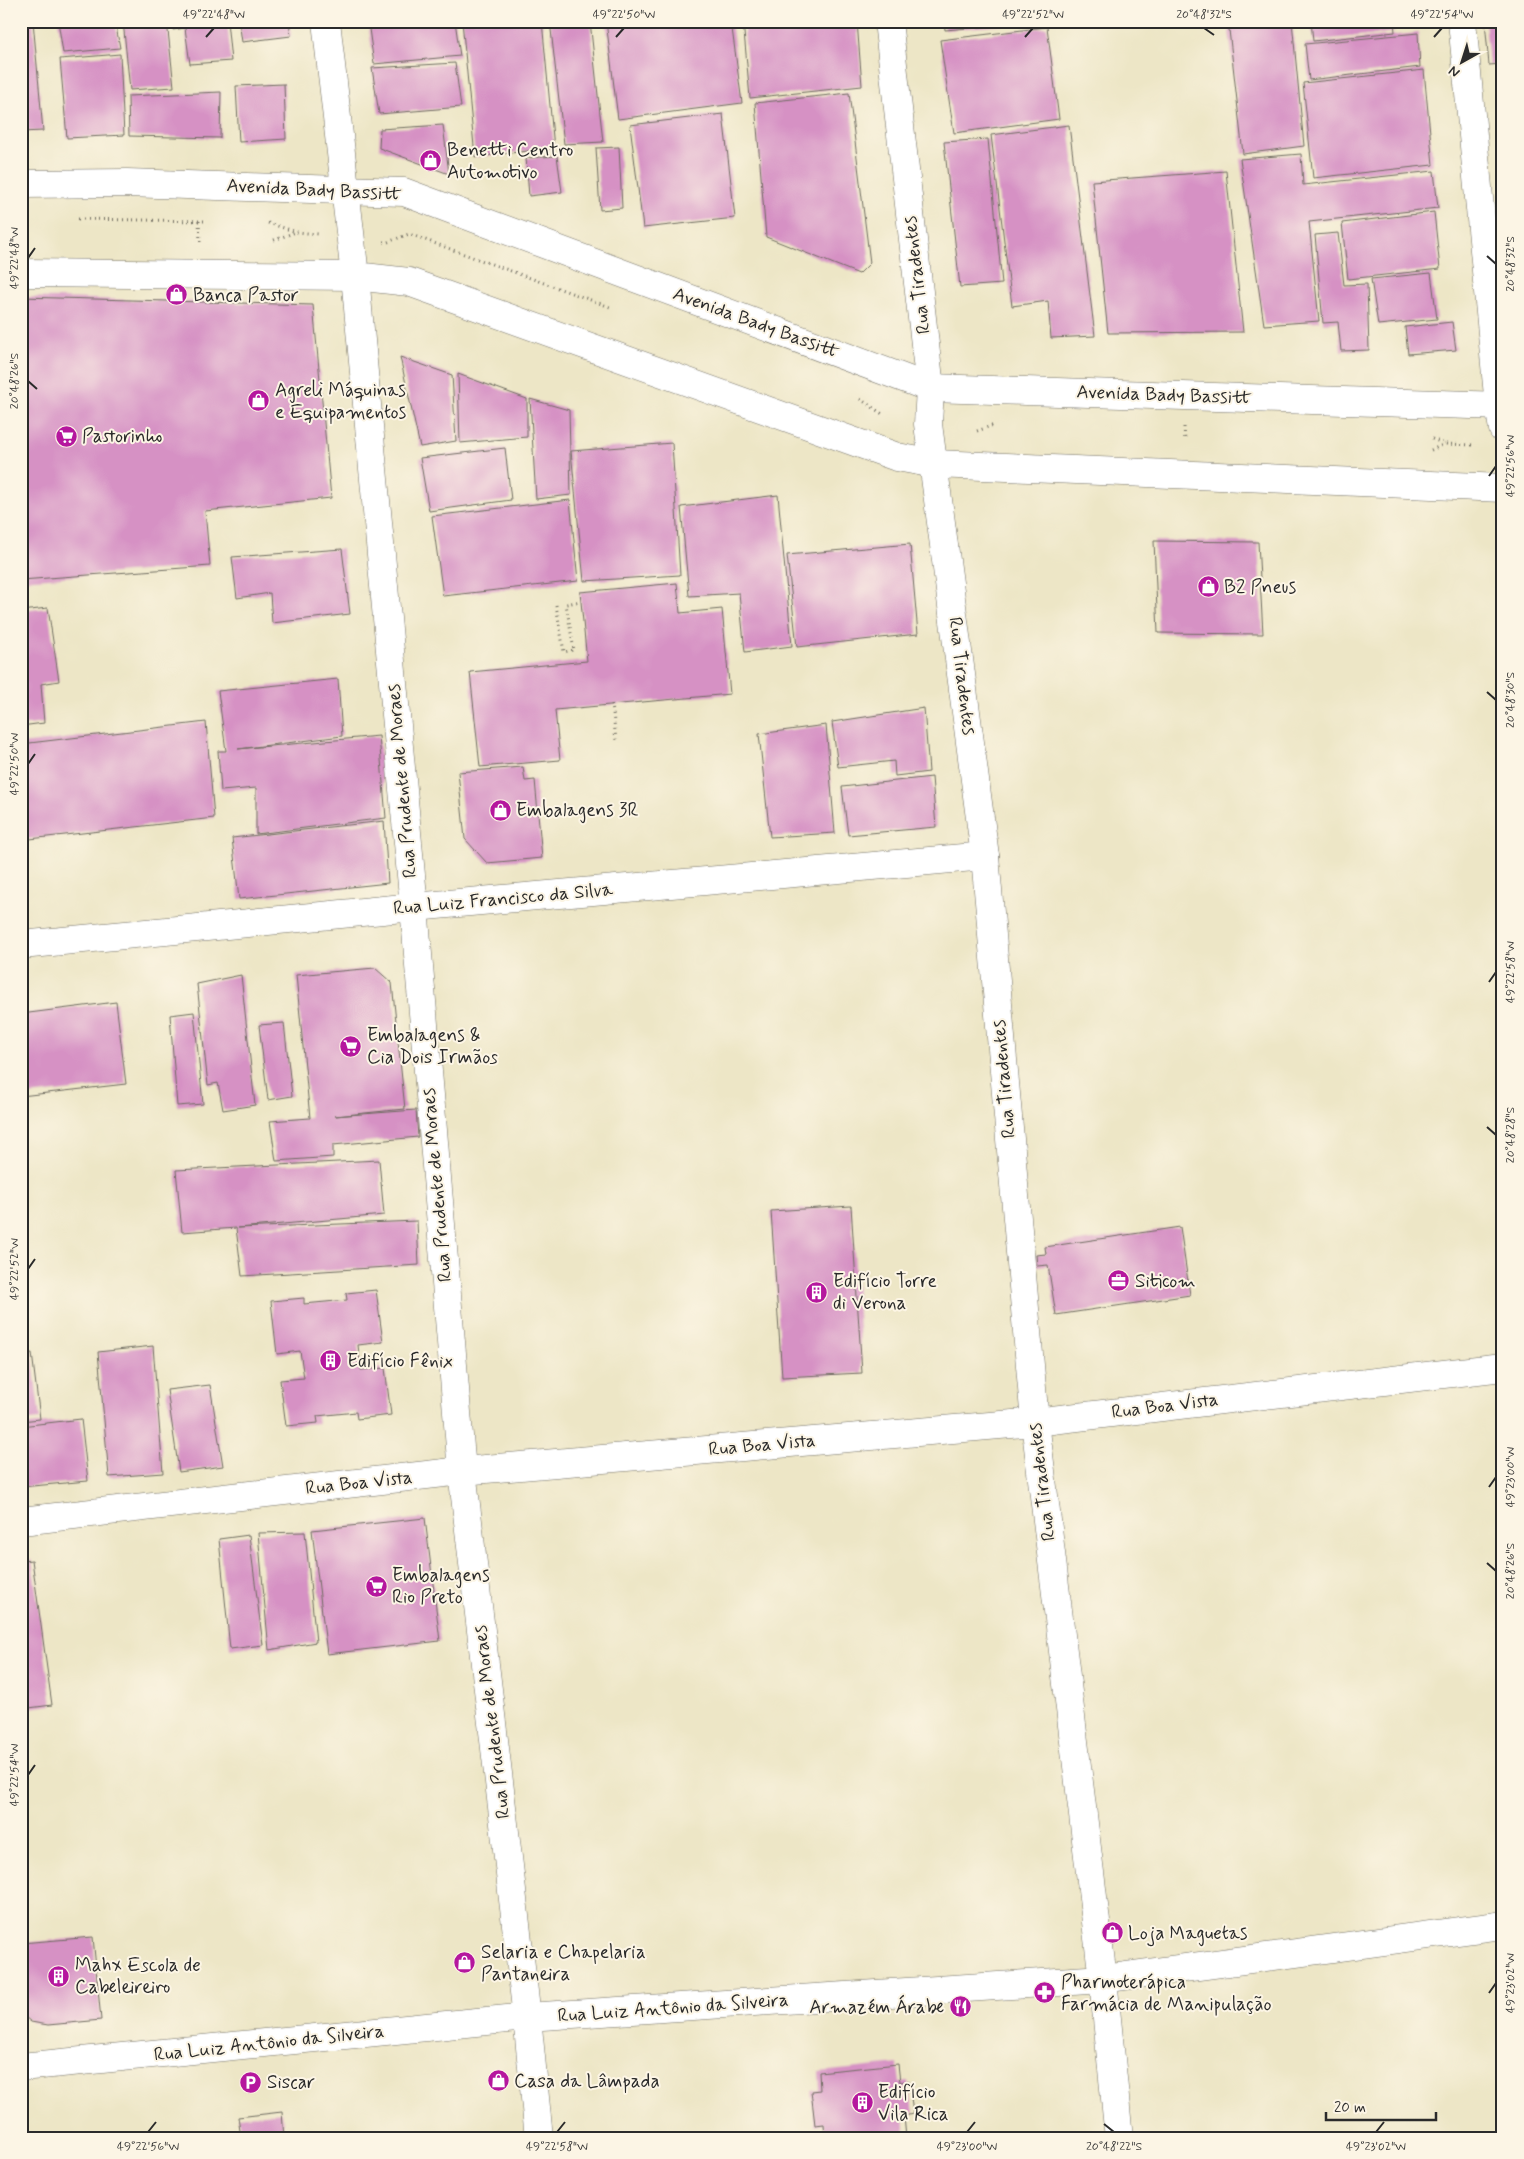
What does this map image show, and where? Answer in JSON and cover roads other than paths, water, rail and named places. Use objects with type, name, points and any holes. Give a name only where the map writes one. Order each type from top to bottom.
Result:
[{"type":"street","name":"Rua Prudente de Moraes","points":[[326,21],[355,276],[414,907],[462,1471],[527,2017],[539,2138]]},
{"type":"street","name":"Rua Tiradentes","points":[[888,21],[930,388],[928,424],[935,464],[985,856],[1035,1422],[1103,1979],[1119,2138]]},
{"type":"street","points":[[1462,21],[1501,414]]},
{"type":"street","name":"Avenida Bady Bassitt","points":[[21,184],[127,182],[404,192],[930,388],[1501,414]]},
{"type":"street","points":[[21,273],[355,276],[409,282],[897,457],[935,464],[1503,488]]},
{"type":"street","name":"Rua Luiz Francisco da Silva","points":[[21,945],[414,907],[985,856]]},
{"type":"street","name":"Rua Boa Vista","points":[[21,1521],[462,1471],[1035,1422],[1503,1367]]},
{"type":"street","name":"Rua Luiz Antônio da Silveira","points":[[21,2067],[527,2017],[1103,1979],[1503,1925]]},
{"type":"place","name":"Benetti Centro Automotivo","points":[[431,161]]},
{"type":"place","name":"Banca Pastor","points":[[177,295]]},
{"type":"place","name":"Agreli Máquinas e Equipamentos","points":[[259,401]]},
{"type":"place","name":"Pastorinho","points":[[66,436]]},
{"type":"place","name":"B2 Pneus","points":[[1208,587]]},
{"type":"place","name":"Embalagens 3R","points":[[500,810]]},
{"type":"place","name":"Embalagens & Cia Dois Irmãos","points":[[351,1046]]},
{"type":"place","name":"Siticom","points":[[1119,1281]]},
{"type":"place","name":"Edifício Torre di Verona","points":[[817,1292]]},
{"type":"place","name":"Edifício Fênix","points":[[331,1361]]},
{"type":"place","name":"Embalagens Rio Preto","points":[[376,1586]]},
{"type":"place","name":"Loja Maguetas","points":[[1112,1933]]},
{"type":"place","name":"Selaria e Chapelaria Pantaneira","points":[[465,1963]]},
{"type":"place","name":"Mahx Escola de Cabeleireiro","points":[[59,1976]]},
{"type":"place","name":"Pharmoterápica Farmácia de Manipulação","points":[[1045,1993]]},
{"type":"place","name":"Armazém Árabe","points":[[960,2007]]},
{"type":"place","name":"Casa da Lâmpada","points":[[498,2081]]},
{"type":"place","name":"Siscar","points":[[251,2082]]},
{"type":"place","name":"Edifício Vila Rica","points":[[862,2103]]}]
